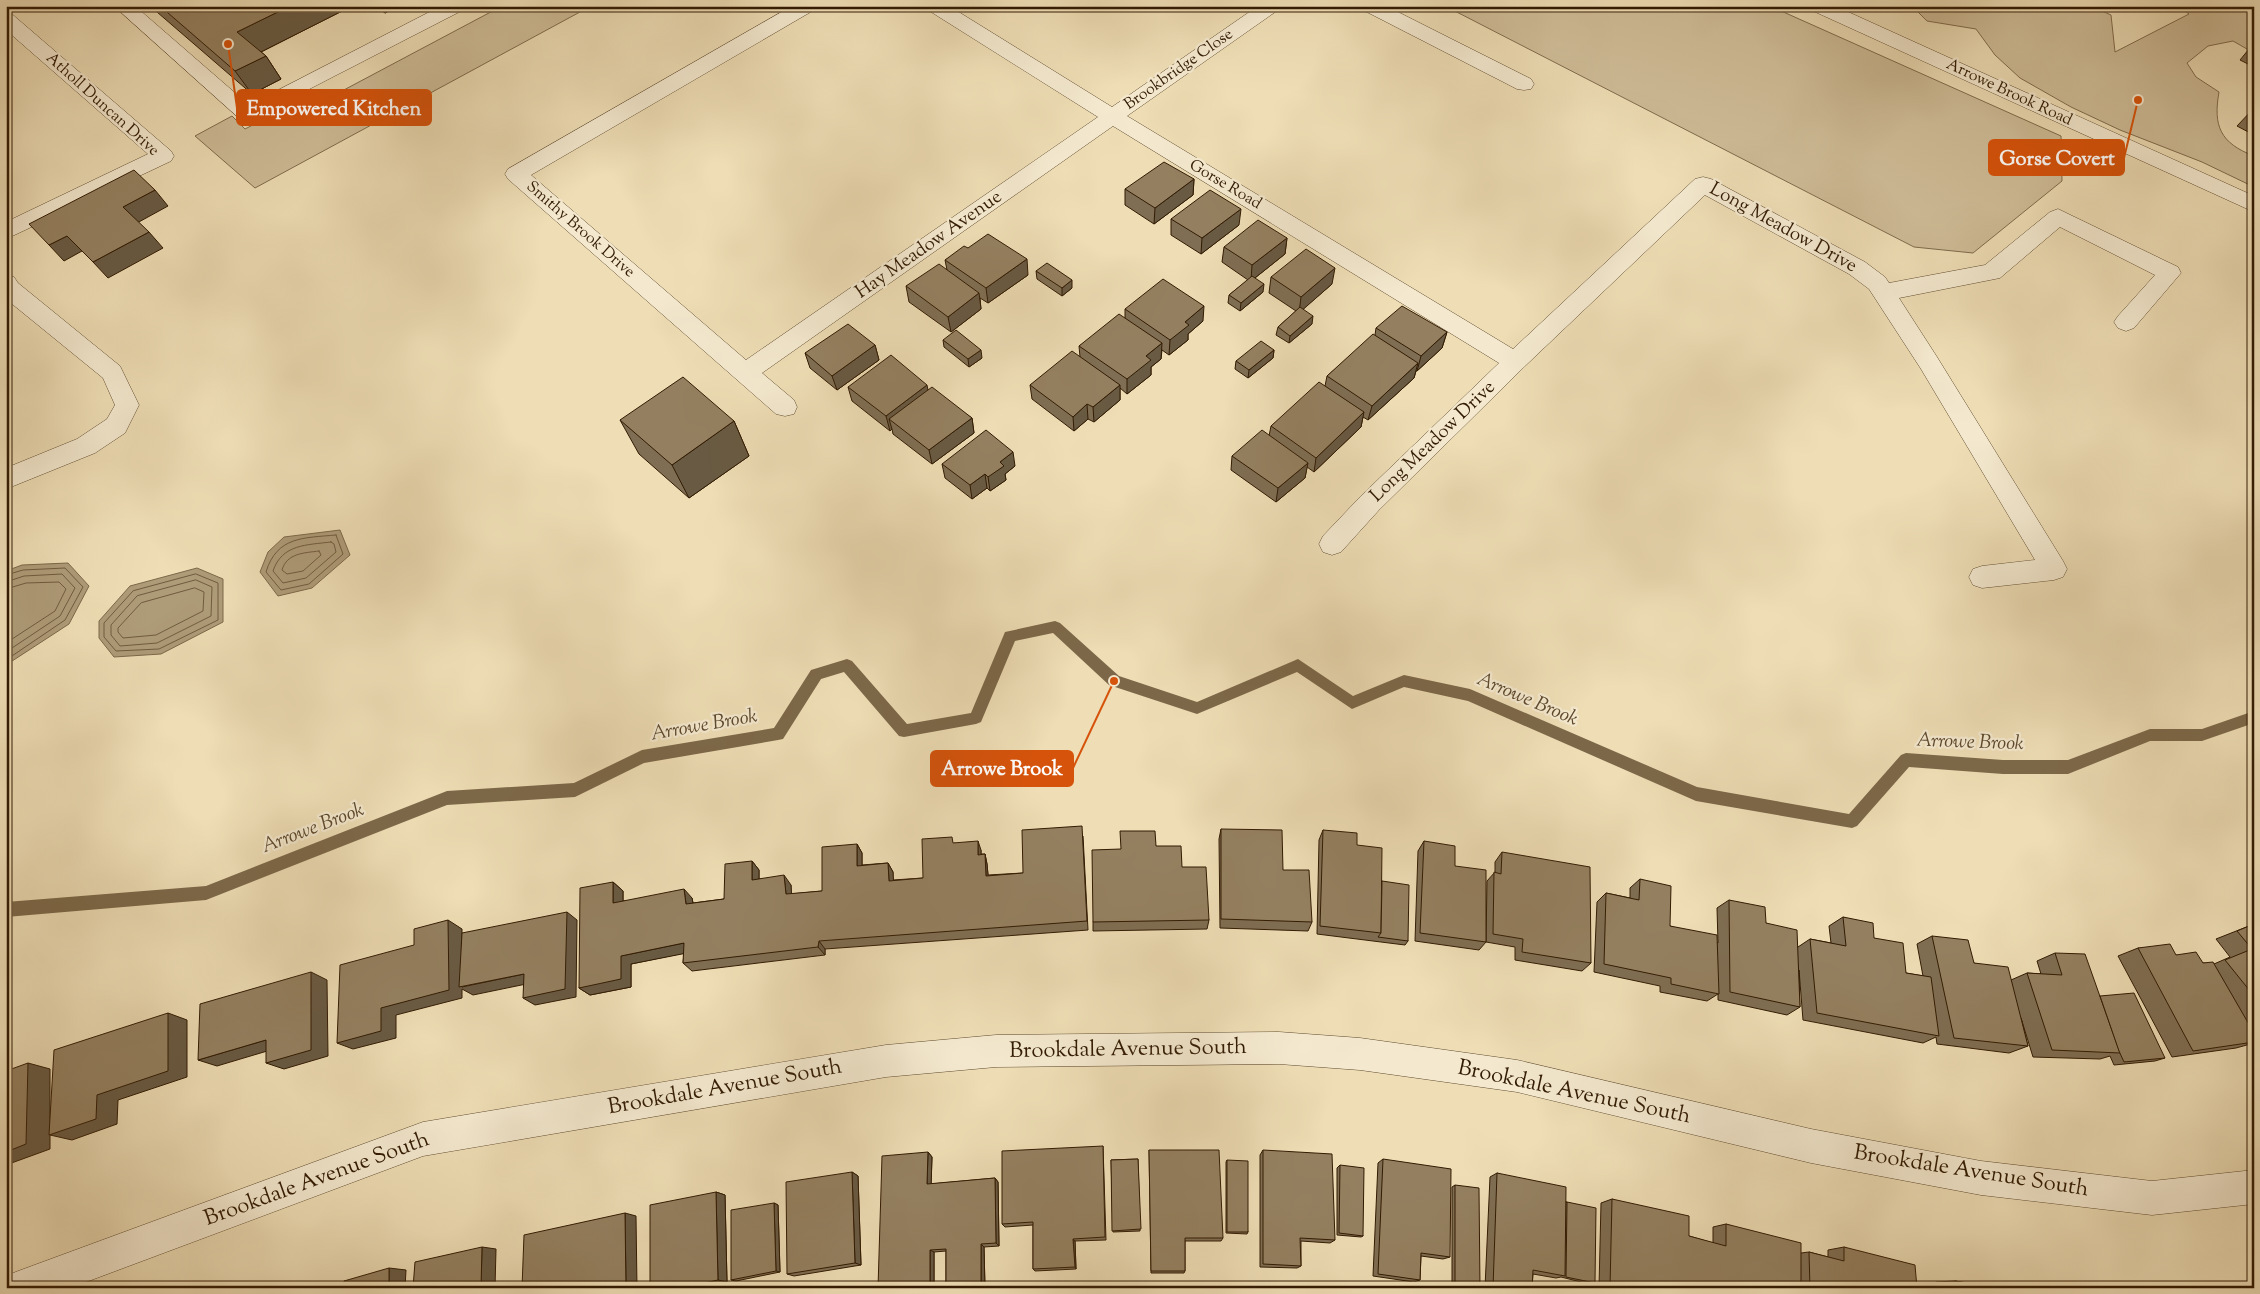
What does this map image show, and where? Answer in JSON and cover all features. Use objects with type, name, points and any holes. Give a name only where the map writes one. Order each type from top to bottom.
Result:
[{"type":"street","points":[[122,6],[248,114],[456,6]]},
{"type":"street","name":"Smithy Brook Drive","points":[[785,407],[516,174],[807,6]]},
{"type":"street","name":"Gorse Road","points":[[935,6],[1515,362]]},
{"type":"street","name":"Brookbridge Close","points":[[1113,117],[1270,6]]},
{"type":"street","points":[[1370,6],[1524,84]]},
{"type":"street","name":"Arrowe Brook Road","points":[[1818,6],[2254,205]]},
{"type":"street","name":"Atholl Duncan Drive","points":[[6,19],[164,156],[6,231]]},
{"type":"street","name":"Hay Meadow Avenue","points":[[746,372],[1113,117]]},
{"type":"street","name":"Long Meadow Drive","points":[[1332,544],[1370,503],[1515,362],[1703,184],[1857,268],[1877,283],[1934,371],[2054,569],[1982,577]]},
{"type":"street","points":[[1883,293],[1992,272],[2058,217],[2170,273],[2126,322]]},
{"type":"street","points":[[6,283],[8,288],[112,372],[127,405],[116,426],[86,446],[6,479]]},
{"type":"street","name":"Brookdale Avenue South","points":[[21,1288],[423,1139],[886,1061],[996,1052],[1279,1048],[1360,1054],[1517,1076],[1811,1146],[1981,1178],[2152,1198],[2254,1187]]},
{"type":"shaded area","points":[[502,6],[591,6],[255,188],[195,136],[232,116],[245,129],[282,110],[293,117]]},
{"type":"shaded area","points":[[1445,6],[1770,6],[2061,136],[2062,181],[1973,253],[1914,247]]},
{"type":"shaded area","points":[[1912,6],[2091,6],[2111,15],[2115,52],[2189,14],[2178,6],[2254,6],[2254,53],[2233,41],[2208,46],[2187,63],[2196,77],[2219,92],[2217,104],[2218,124],[2226,139],[2242,151],[2254,156],[2254,187],[2202,162],[2120,130],[2071,107],[2020,78],[1995,55],[1976,29],[1927,21]]},
{"type":"water","points":[[340,530],[350,555],[312,588],[278,596],[260,572],[268,552],[284,537]]},
{"type":"water","points":[[68,563],[89,586],[69,624],[6,665],[6,571],[22,565]]},
{"type":"water","points":[[197,568],[223,579],[223,622],[161,654],[114,657],[99,638],[99,621],[130,586]]},
{"type":"building","points":[[160,6],[290,6],[237,32],[266,56],[235,71]]},
{"type":"building","points":[[1164,162],[1194,179],[1155,208],[1125,189]]},
{"type":"building","points":[[134,170],[155,190],[123,207],[149,232],[93,262],[67,236],[49,245],[29,224]]},
{"type":"building","points":[[1210,190],[1241,209],[1202,238],[1171,219]]},
{"type":"building","points":[[1258,220],[1287,238],[1252,265],[1224,247]]},
{"type":"building","points":[[988,234],[1027,259],[986,288],[945,260],[964,246],[968,248]]},
{"type":"building","points":[[1306,249],[1335,268],[1301,297],[1271,277]]},
{"type":"building","points":[[1047,263],[1072,280],[1062,288],[1036,271]]},
{"type":"building","points":[[939,264],[979,293],[948,317],[906,286]]},
{"type":"building","points":[[1252,276],[1264,284],[1241,303],[1229,295]]},
{"type":"building","points":[[1163,279],[1204,306],[1185,322],[1189,325],[1170,340],[1125,309]]},
{"type":"building","points":[[1402,306],[1447,332],[1421,356],[1376,328]]},
{"type":"building","points":[[1300,307],[1313,316],[1290,336],[1278,327]]},
{"type":"building","points":[[1119,314],[1162,343],[1146,356],[1151,360],[1127,379],[1079,346]]},
{"type":"building","points":[[848,324],[875,345],[832,376],[805,353]]},
{"type":"building","points":[[956,330],[981,350],[968,359],[943,340]]},
{"type":"building","points":[[1373,334],[1418,363],[1372,406],[1327,376]]},
{"type":"building","points":[[1261,341],[1274,350],[1249,370],[1236,361]]},
{"type":"building","points":[[1072,351],[1120,385],[1093,407],[1087,404],[1073,417],[1030,385]]},
{"type":"building","points":[[891,355],[927,385],[886,416],[848,387]]},
{"type":"building","points":[[683,377],[734,421],[672,465],[620,420]]},
{"type":"building","points":[[1319,382],[1364,412],[1316,458],[1271,426]]},
{"type":"building","points":[[932,387],[972,418],[929,450],[889,419]]},
{"type":"building","points":[[986,430],[1013,452],[1000,462],[1004,466],[988,477],[985,474],[970,485],[942,464]]},
{"type":"building","points":[[1262,430],[1308,463],[1278,488],[1232,456]]},
{"type":"building","points":[[1082,826],[1087,921],[819,941],[818,947],[683,963],[684,943],[621,956],[621,979],[579,988],[580,888],[613,882],[613,903],[684,889],[686,904],[724,899],[725,864],[752,861],[752,880],[784,875],[786,894],[822,891],[822,847],[857,844],[857,866],[888,863],[889,881],[923,878],[922,839],[952,837],[953,843],[978,841],[978,855],[985,854],[986,876],[1023,873],[1022,830]]},
{"type":"building","points":[[1221,829],[1282,830],[1283,870],[1309,870],[1312,922],[1221,919]]},
{"type":"building","points":[[1323,830],[1357,833],[1357,845],[1382,848],[1381,933],[1320,926]]},
{"type":"building","points":[[1120,831],[1155,831],[1156,846],[1181,846],[1182,867],[1206,867],[1209,920],[1093,922],[1092,850],[1121,849]]},
{"type":"building","points":[[1424,841],[1455,846],[1455,866],[1486,870],[1486,942],[1420,933]]},
{"type":"building","points":[[1502,852],[1590,867],[1591,963],[1522,952],[1523,939],[1493,934],[1494,872],[1501,874]]},
{"type":"building","points":[[1640,879],[1671,886],[1670,926],[1717,935],[1719,994],[1671,984],[1671,978],[1604,964],[1606,893],[1639,900]]},
{"type":"building","points":[[1382,881],[1409,885],[1408,941],[1378,937],[1381,933]]},
{"type":"building","points":[[1729,900],[1765,907],[1766,923],[1797,930],[1800,1007],[1730,992]]},
{"type":"building","points":[[567,912],[565,989],[523,998],[524,974],[459,987],[462,933]]},
{"type":"building","points":[[1843,917],[1873,923],[1874,938],[1903,943],[1906,973],[1931,977],[1939,1036],[1817,1013],[1810,939],[1846,946]]},
{"type":"building","points":[[448,920],[449,990],[381,1008],[381,1031],[337,1043],[340,965],[414,945],[414,929]]},
{"type":"building","points":[[2254,924],[2254,996],[2225,960],[2252,949],[2237,931]]},
{"type":"building","points":[[1932,936],[1968,940],[1974,963],[2008,967],[2028,1046],[1954,1038]]},
{"type":"building","points":[[2170,944],[2176,955],[2196,952],[2203,963],[2213,962],[2254,1033],[2254,1042],[2193,1051],[2138,948]]},
{"type":"building","points":[[2055,953],[2085,954],[2120,1053],[2052,1050],[2027,973],[2062,975]]},
{"type":"building","points":[[311,972],[311,1050],[266,1063],[266,1040],[198,1060],[200,1004]]},
{"type":"building","points":[[2134,993],[2165,1058],[2124,1062],[2100,996]]},
{"type":"building","points":[[168,1013],[168,1071],[97,1095],[96,1119],[49,1135],[54,1050]]},
{"type":"building","points":[[28,1063],[26,1144],[6,1152],[6,1071]]},
{"type":"building","points":[[1103,1146],[1105,1237],[1073,1239],[1075,1267],[1033,1269],[1033,1222],[1002,1224],[1002,1151]]},
{"type":"building","points":[[1149,1150],[1219,1150],[1223,1238],[1185,1238],[1185,1271],[1151,1271]]},
{"type":"building","points":[[1263,1150],[1332,1154],[1335,1240],[1300,1238],[1301,1266],[1263,1264]]},
{"type":"building","points":[[928,1152],[927,1184],[995,1178],[996,1243],[981,1244],[981,1286],[946,1288],[946,1249],[930,1250],[930,1285],[878,1288],[882,1156]]},
{"type":"building","points":[[1138,1159],[1141,1229],[1112,1231],[1111,1160]]},
{"type":"building","points":[[1383,1159],[1451,1169],[1450,1257],[1421,1253],[1420,1280],[1378,1274]]},
{"type":"building","points":[[1227,1160],[1248,1161],[1248,1232],[1227,1232]]},
{"type":"building","points":[[1340,1165],[1364,1168],[1363,1236],[1339,1233]]},
{"type":"building","points":[[852,1172],[855,1263],[787,1274],[786,1182]]},
{"type":"building","points":[[1497,1173],[1566,1187],[1565,1276],[1533,1270],[1532,1288],[1493,1288]]},
{"type":"building","points":[[1455,1185],[1479,1188],[1480,1287],[1455,1283]]},
{"type":"building","points":[[716,1192],[718,1280],[682,1288],[650,1288],[650,1205]]},
{"type":"building","points":[[1612,1199],[1689,1216],[1689,1236],[1726,1246],[1726,1224],[1801,1243],[1801,1288],[1610,1288]]},
{"type":"building","points":[[1567,1202],[1596,1208],[1595,1283],[1566,1277]]},
{"type":"building","points":[[774,1203],[776,1271],[731,1280],[731,1210]]},
{"type":"building","points":[[625,1213],[626,1288],[522,1288],[524,1235]]},
{"type":"building","points":[[482,1247],[481,1288],[413,1288],[415,1262]]},
{"type":"building","points":[[1844,1247],[1915,1265],[1917,1288],[1810,1288],[1809,1252],[1844,1261]]},
{"type":"building","points":[[389,1268],[389,1288],[344,1288],[344,1281]]},
{"type":"building","points":[[1955,1281],[1997,1288],[1956,1288]]},
{"type":"building","points":[[1917,1285],[1928,1288],[1917,1288]]},
{"type":"waterway","name":"Arrowe Brook","points":[[6,910],[206,893],[447,798],[575,790],[642,757],[778,734],[816,674],[847,665],[904,731],[976,718],[1010,636],[1055,627],[1114,681],[1197,708],[1298,665],[1352,703],[1404,681],[1470,695],[1696,794],[1852,821],[1906,760],[2003,767],[2068,767],[2150,735],[2202,735],[2254,717]]},
{"type":"place","name":"Empowered Kitchen","points":[[228,44]]},
{"type":"place","name":"Gorse Covert","points":[[2138,100]]},
{"type":"place","name":"Arrowe Brook","points":[[1114,681]]}]
